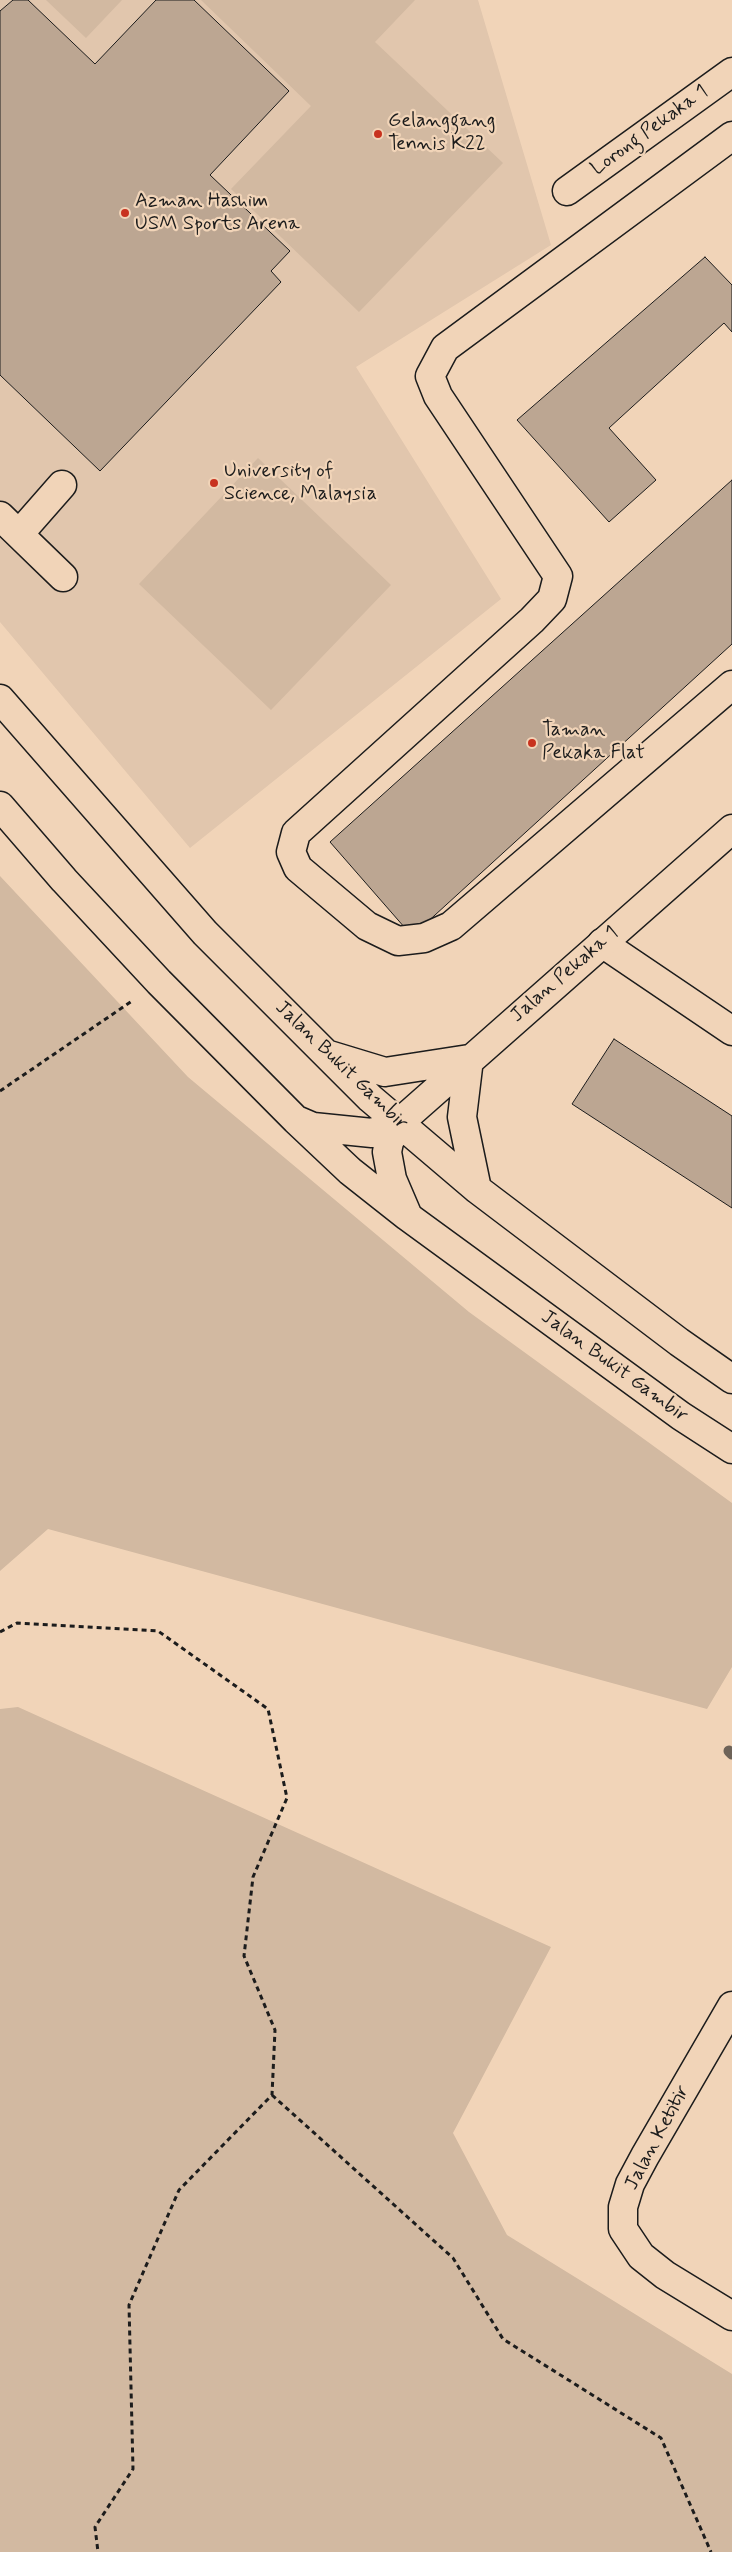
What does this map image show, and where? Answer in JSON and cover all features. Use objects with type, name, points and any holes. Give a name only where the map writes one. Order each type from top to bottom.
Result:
[{"type":"main road","name":"Lorong Pekaka 1","points":[[567,191],[732,72]]},
{"type":"main road","points":[[731,140],[445,348],[430,376],[438,396],[558,576],[552,599],[532,620],[296,833],[291,852],[298,868],[367,926],[398,941],[424,938],[451,926],[732,685]]},
{"type":"main road","points":[[62,485],[9,525],[63,577]]},
{"type":"main road","name":"Jalan Bukit Gambir","points":[[0,698],[205,932],[322,1053],[476,1189],[679,1342],[732,1379]]},
{"type":"main road","name":"Jalan Bukit Gambir","points":[[0,806],[64,880],[159,982],[296,1120],[350,1171],[408,1216],[681,1416],[732,1449]]},
{"type":"main road","name":"Jalan Pekaka 1","points":[[399,1123],[469,1058],[732,829]]},
{"type":"main road","points":[[602,943],[732,1031]]},
{"type":"main road","points":[[322,1053],[385,1072],[469,1058],[462,1117],[476,1189]]},
{"type":"main road","points":[[296,1120],[313,1127],[372,1134],[399,1123]]},
{"type":"main road","points":[[399,1123],[389,1142],[387,1152],[392,1179],[408,1216]]},
{"type":"main road","name":"Jalan Ketitir","points":[[732,2006],[645,2156],[630,2184],[623,2206],[624,2229],[641,2256],[665,2275],[732,2316]]},
{"type":"path","points":[[0,1091],[159,982]]},
{"type":"path","points":[[0,1632],[17,1623],[158,1631],[268,1709],[287,1798],[253,1877],[244,1956],[275,2030],[272,2095],[179,2190],[129,2305],[133,2469],[95,2527],[98,2552]]},
{"type":"path","points":[[272,2095],[453,2258],[503,2339],[660,2438],[711,2552]]},
{"type":"shaded area","name":"University of Science, Malaysia","points":[[0,0],[478,0],[551,245],[356,367],[501,599],[190,848],[0,622]]},
{"type":"shaded area","points":[[46,0],[122,0],[86,38]]},
{"type":"shaded area","name":"Gelanggang Tennis K22","points":[[201,0],[415,0],[375,42],[503,163],[359,312],[231,189],[311,106]]},
{"type":"shaded area","points":[[258,458],[391,585],[271,710],[139,584]]},
{"type":"shaded area","points":[[0,876],[188,1077],[469,1312],[732,1503],[732,1667],[707,1709],[48,1529],[0,1571]]},
{"type":"shaded area","points":[[18,1707],[551,1947],[453,2133],[507,2235],[732,2374],[732,2552],[0,2552],[0,1709]]},
{"type":"building","name":"Azman Hashim USM Sports Arena","points":[[13,0],[28,0],[95,64],[156,0],[194,0],[289,91],[210,175],[290,251],[271,271],[281,282],[100,471],[0,375],[0,11]]},
{"type":"building","points":[[705,257],[732,285],[732,332],[724,323],[609,428],[656,480],[609,522],[517,420]]},
{"type":"building","name":"Taman Pekaka Flat","points":[[732,480],[732,644],[412,936],[330,842]]},
{"type":"building","points":[[614,1039],[732,1116],[732,1208],[572,1104]]},
{"type":"waterway","points":[[729,1751],[732,1754]]},
{"type":"place","name":"Gelanggang Tennis K22","points":[[378,134]]},
{"type":"place","name":"Azman Hashim USM Sports Arena","points":[[125,213]]},
{"type":"place","name":"University of Science, Malaysia","points":[[214,483]]},
{"type":"place","name":"Taman Pekaka Flat","points":[[532,743]]}]
